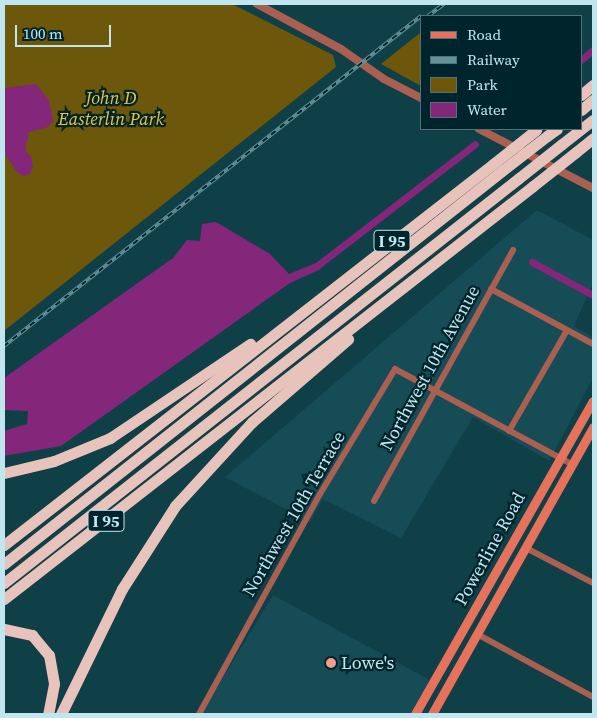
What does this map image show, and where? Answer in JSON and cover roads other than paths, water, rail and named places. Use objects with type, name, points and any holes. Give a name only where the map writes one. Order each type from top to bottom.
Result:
[{"type":"highway","points":[[582,94],[593,85]]},
{"type":"highway","points":[[582,109],[593,100]]},
{"type":"highway","points":[[582,129],[593,120]]},
{"type":"highway","points":[[4,583],[580,130]]},
{"type":"highway","points":[[4,564],[504,170],[540,132]]},
{"type":"highway","name":"I 95","points":[[4,545],[493,164],[540,132]]},
{"type":"highway","name":"I 95","points":[[4,599],[272,392],[593,138]]},
{"type":"highway","points":[[62,714],[131,574],[184,494],[252,422],[333,354],[373,312]]},
{"type":"highway","points":[[272,392],[345,314]]},
{"type":"highway","points":[[4,472],[65,458],[110,438],[215,364],[292,319]]},
{"type":"highway","points":[[96,473],[180,425]]},
{"type":"highway","points":[[4,628],[32,635],[49,655],[54,684],[48,714]]},
{"type":"highway","points":[[69,714],[82,674]]},
{"type":"main road","name":"Powerline Road","points":[[416,714],[593,400]]},
{"type":"main road","name":"Powerline Road","points":[[432,714],[593,427]]},
{"type":"main road","points":[[477,605],[477,634]]},
{"type":"main road","points":[[464,629],[467,639],[465,656]]},
{"type":"street","points":[[257,4],[341,49],[384,79],[420,97]]},
{"type":"street","points":[[481,130],[593,188]]},
{"type":"street","name":"Northwest 10th Avenue","points":[[374,500],[513,250]]},
{"type":"street","points":[[491,289],[593,344]]},
{"type":"street","points":[[509,431],[566,330]]},
{"type":"street","name":"Northwest 10th Terrace","points":[[199,714],[321,493],[395,369],[435,391]]},
{"type":"street","points":[[435,391],[572,465]]},
{"type":"street","points":[[526,548],[593,583]]},
{"type":"street","points":[[477,634],[593,697]]},
{"type":"water","points":[[36,84],[49,100],[53,121],[48,127],[29,132],[25,150],[31,157],[33,166],[30,174],[23,176],[17,172],[4,153],[4,88]]},
{"type":"water","points":[[216,222],[270,254],[289,274],[316,263],[321,269],[290,283],[61,446],[4,456],[4,431],[27,424],[28,411],[4,410],[4,378],[173,258],[187,240],[200,241],[202,224]]},
{"type":"waterway","points":[[582,59],[593,50]]},
{"type":"waterway","points":[[318,265],[475,144]]},
{"type":"waterway","points":[[532,262],[593,295]]},
{"type":"railway","points":[[429,15],[444,4]]},
{"type":"railway","points":[[4,346],[420,17]]},
{"type":"place","name":"Lowe's","points":[[331,663]]},
{"type":"park label","name":"John D Easterlin Park","points":[[111,109]]}]
